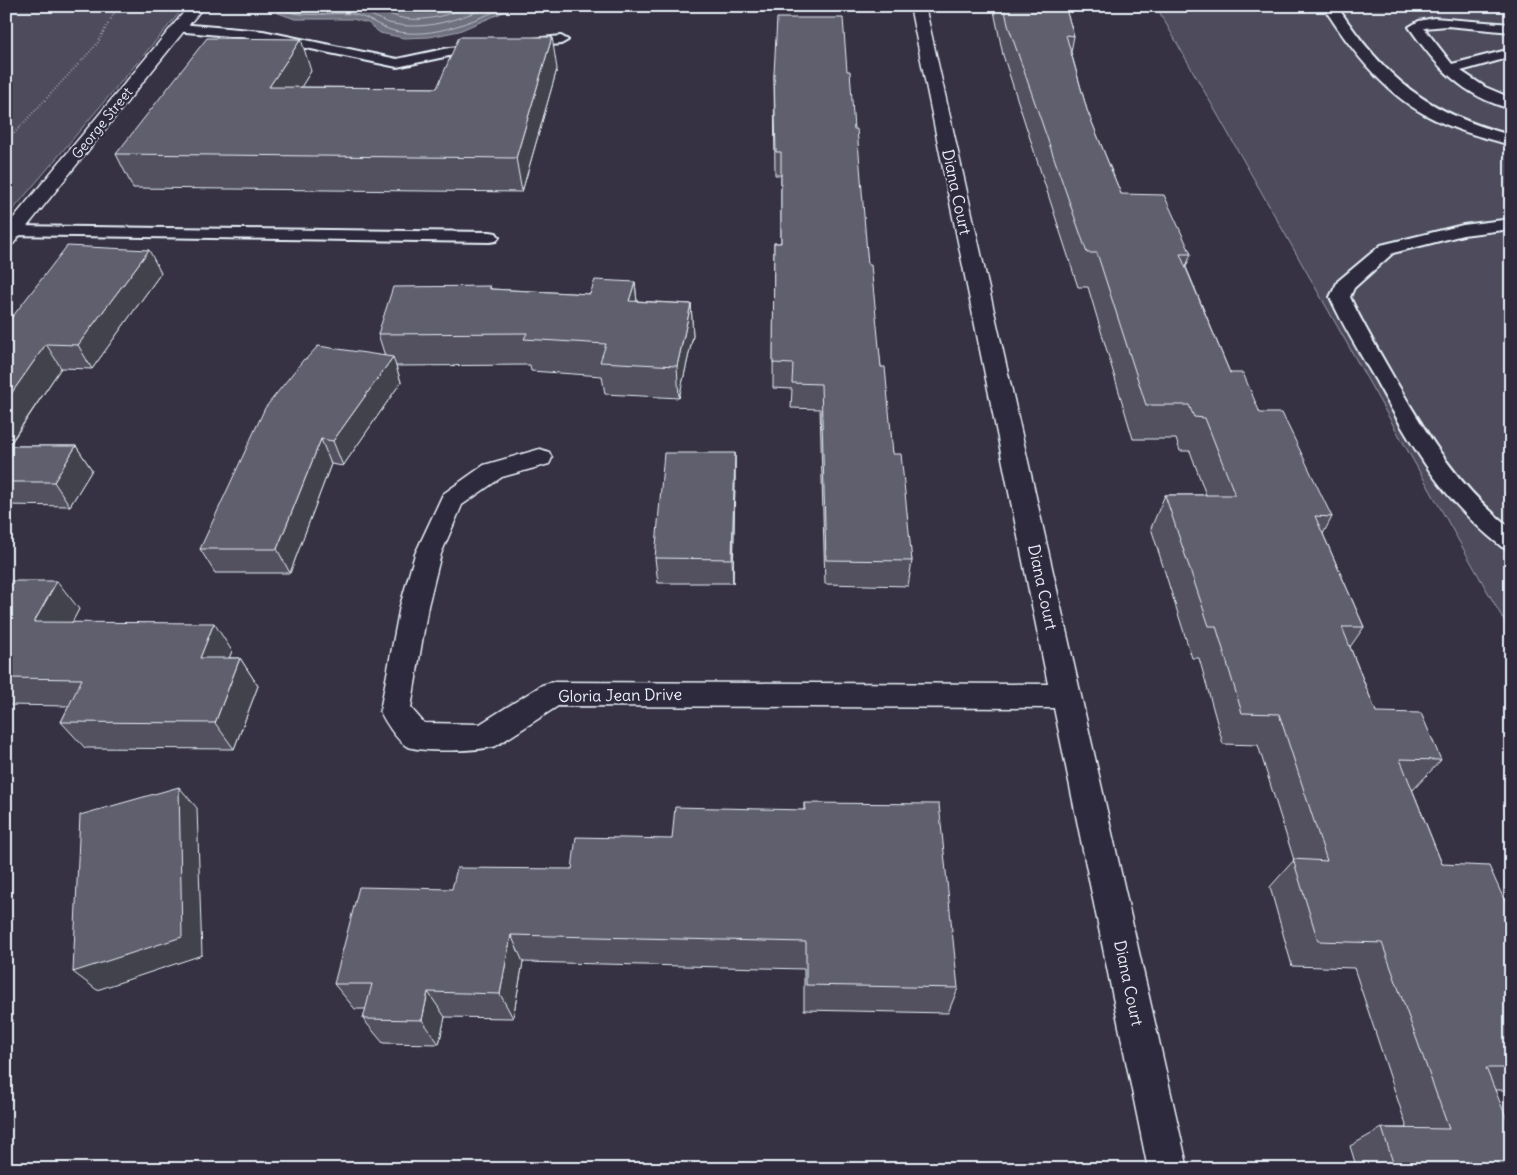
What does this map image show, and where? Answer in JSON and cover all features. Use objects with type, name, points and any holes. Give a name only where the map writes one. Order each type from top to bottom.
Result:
[{"type":"street","name":"George Street","points":[[10,235],[198,6]]},
{"type":"street","name":"Diana Court","points":[[917,6],[1168,1169]]},
{"type":"street","name":"Gloria Jean Drive","points":[[540,458],[493,471],[452,500],[428,554],[414,606],[395,711],[416,736],[485,737],[553,694],[1067,696]]},
{"type":"lane","points":[[1330,6],[1357,44],[1419,105],[1472,130],[1511,140]]},
{"type":"lane","points":[[1511,28],[1440,21],[1421,24],[1416,27],[1434,53],[1451,70],[1495,98],[1511,104]]},
{"type":"lane","points":[[180,28],[263,35],[398,64],[449,52],[561,40]]},
{"type":"lane","points":[[1451,70],[1464,64],[1511,53]]},
{"type":"lane","points":[[1511,224],[1463,230],[1387,249],[1345,285],[1340,298],[1352,325],[1381,372],[1426,453],[1451,488],[1477,515],[1511,541]]},
{"type":"lane","points":[[10,235],[490,237]]},
{"type":"path","points":[[6,142],[45,98],[84,59],[112,24],[118,6]]},
{"type":"shaded area","points":[[6,6],[185,6],[6,218]]},
{"type":"shaded area","points":[[1156,6],[1511,6],[1511,633]]},
{"type":"water","points":[[281,6],[518,6],[459,31],[430,37],[404,38],[380,33],[368,23],[352,19],[295,19],[278,13]]},
{"type":"building","points":[[1004,6],[1065,6],[1074,36],[1066,35],[1087,110],[1121,194],[1164,195],[1191,254],[1180,254],[1230,373],[1243,373],[1260,413],[1282,413],[1332,517],[1315,516],[1364,627],[1342,627],[1376,712],[1421,713],[1441,760],[1400,759],[1442,864],[1489,866],[1511,915],[1511,1068],[1486,1068],[1511,1129],[1511,1169],[1395,1169],[1382,1128],[1449,1129],[1382,943],[1318,941],[1293,859],[1327,861],[1279,714],[1242,713],[1216,626],[1209,626],[1165,495],[1235,495],[1205,418],[1194,417],[1189,405],[1146,405],[1097,253],[1087,253],[1008,25]]},
{"type":"building","points":[[777,18],[843,18],[847,71],[850,71],[854,129],[857,129],[868,265],[871,265],[881,367],[885,367],[893,454],[901,454],[912,561],[826,560],[821,384],[792,383],[793,364],[773,363],[774,243],[781,243],[781,152],[776,152],[774,74]]},
{"type":"building","points":[[459,37],[552,37],[516,158],[116,154],[207,38],[301,39],[269,87],[437,88]]},
{"type":"building","points":[[67,246],[149,250],[78,345],[46,344],[6,401],[6,325]]},
{"type":"building","points":[[595,280],[635,282],[629,301],[691,304],[677,366],[600,362],[606,344],[524,339],[527,333],[378,334],[393,287],[490,286],[490,289],[590,294]]},
{"type":"building","points":[[318,346],[393,357],[333,441],[321,439],[277,549],[200,549],[265,408],[304,359]]},
{"type":"building","points":[[6,446],[76,446],[54,482],[6,482]]},
{"type":"building","points":[[664,453],[735,453],[732,559],[655,558]]},
{"type":"building","points":[[6,581],[57,581],[34,622],[214,623],[200,658],[240,658],[215,723],[61,722],[82,679],[6,678]]},
{"type":"building","points":[[179,787],[182,937],[73,972],[80,815]]},
{"type":"building","points":[[804,803],[939,804],[958,988],[806,985],[806,942],[511,935],[500,994],[428,992],[422,1020],[363,1019],[372,984],[334,984],[359,887],[452,889],[457,868],[572,869],[576,837],[672,839],[675,807],[805,810]]}]
